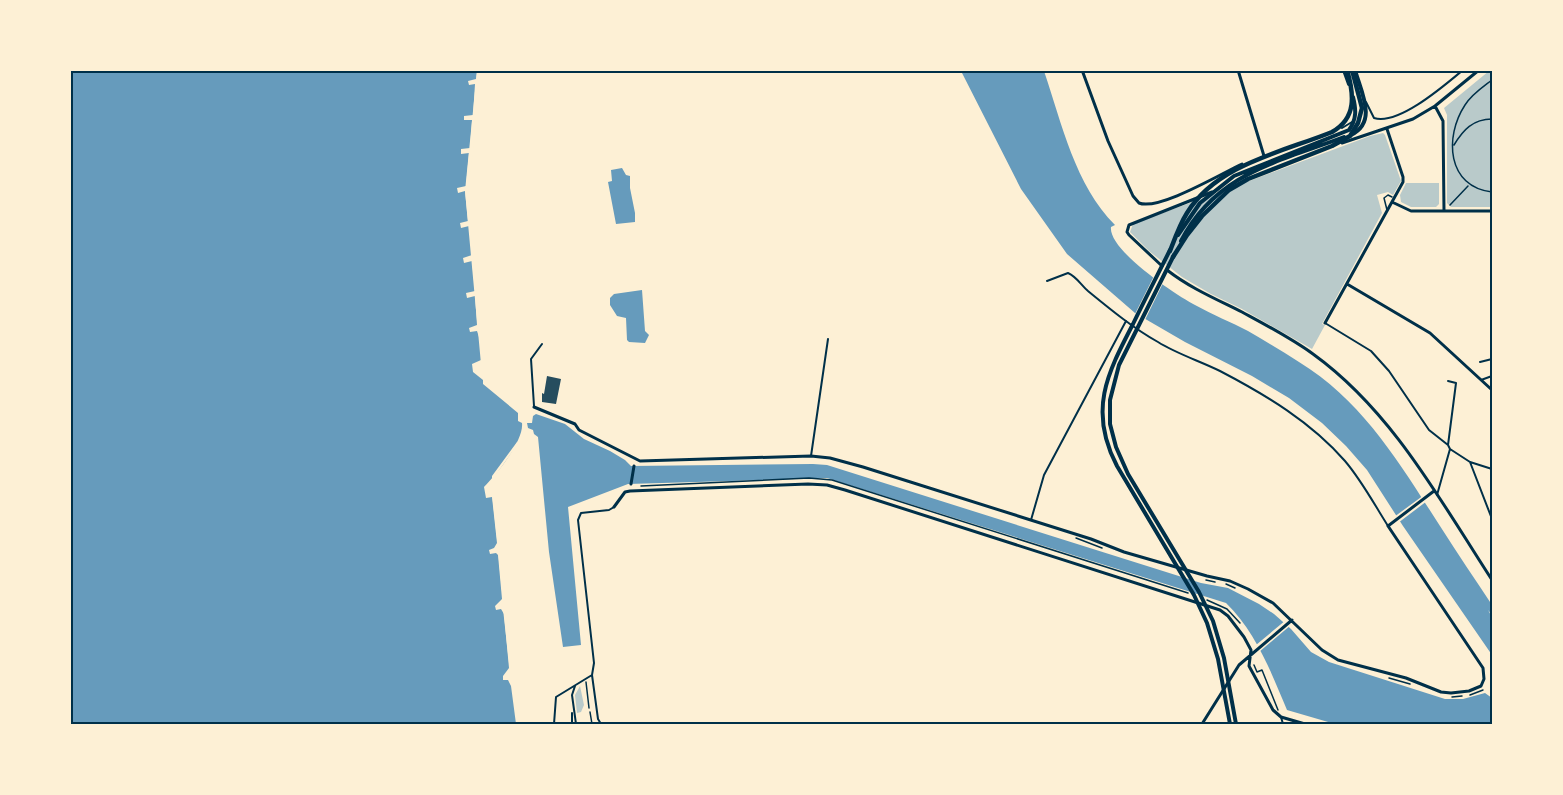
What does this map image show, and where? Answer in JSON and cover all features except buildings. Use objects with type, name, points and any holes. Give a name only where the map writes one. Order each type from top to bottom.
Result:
[{"type":"highway","points":[[1170,251],[1191,208],[1216,183],[1247,165],[1328,134],[1343,124],[1351,111],[1353,101],[1353,90],[1346,70]]},
{"type":"highway","points":[[1173,257],[1197,221],[1229,190],[1248,179],[1332,146],[1350,136],[1358,123],[1362,108],[1355,70]]},
{"type":"main road","points":[[1236,724],[1224,658],[1213,621],[1199,592],[1128,474],[1116,447],[1110,424],[1110,400],[1119,365],[1197,214],[1218,192],[1244,176],[1347,131],[1355,117],[1356,107],[1346,70]]},
{"type":"main road","points":[[1230,724],[1218,659],[1207,623],[1194,595],[1117,466],[1106,443],[1102,419],[1103,392],[1111,367],[1170,251],[1195,210],[1224,182],[1252,168],[1347,136],[1363,126],[1366,110],[1355,70]]},
{"type":"street","points":[[1082,70],[1108,141],[1133,196],[1139,202],[1147,205],[1212,181],[1238,166],[1348,126],[1355,117]]},
{"type":"street","points":[[1238,70],[1264,156]]},
{"type":"street","points":[[1355,70],[1370,112],[1374,118],[1379,120],[1420,104],[1462,70]]},
{"type":"street","points":[[1479,70],[1435,106],[1413,119],[1331,146],[1132,222],[1127,232],[1143,250],[1177,278],[1200,293],[1290,339],[1333,369],[1352,387],[1394,431],[1432,493],[1437,495],[1492,580]]},
{"type":"street","points":[[1492,80],[1474,94],[1465,105],[1455,130],[1454,146],[1454,160],[1459,174],[1469,185],[1481,191],[1492,192]]},
{"type":"street","points":[[1435,106],[1443,121],[1444,211]]},
{"type":"street","points":[[1454,146],[1461,133],[1470,125],[1480,120],[1492,119]]},
{"type":"street","points":[[1386,129],[1404,179],[1325,323],[1371,351],[1389,371],[1429,430],[1450,449],[1470,462],[1492,469]]},
{"type":"street","points":[[1450,205],[1469,185]]},
{"type":"street","points":[[1388,210],[1384,198],[1389,195],[1408,211],[1492,211]]},
{"type":"street","points":[[542,344],[531,359],[534,407],[575,424],[579,430],[635,459],[811,456],[863,466],[1091,538],[1125,552],[1230,581],[1273,603],[1322,650],[1338,660],[1406,678],[1441,692],[1469,691],[1481,686],[1484,679],[1483,668],[1364,487],[1345,461],[1310,427],[1264,396],[1219,371],[1158,343],[1126,321],[1086,289],[1074,276],[1068,273],[1047,281]]},
{"type":"street","points":[[1347,283],[1430,333],[1492,390]]},
{"type":"street","points":[[1031,520],[1044,475],[1126,321]]},
{"type":"street","points":[[811,456],[828,339]]},
{"type":"street","points":[[1480,362],[1492,359]]},
{"type":"street","points":[[1481,380],[1492,376]]},
{"type":"street","points":[[1448,381],[1456,383],[1448,445]]},
{"type":"street","points":[[1437,495],[1450,449]]},
{"type":"street","points":[[630,491],[635,459]]},
{"type":"street","points":[[1470,462],[1492,519]]},
{"type":"street","points":[[601,724],[598,719],[592,675],[594,663],[578,520],[581,513],[609,510],[614,507],[624,492],[630,491],[808,484],[827,485],[845,490],[1212,606],[1228,616],[1238,627],[1251,650],[1249,666],[1270,705],[1281,716],[1305,724]]},
{"type":"street","points":[[1389,525],[1432,493]]},
{"type":"street","points":[[1202,724],[1232,674],[1250,655],[1290,621]]},
{"type":"street","points":[[555,724],[555,697],[592,675]]},
{"type":"street","points":[[572,724],[572,695],[575,685]]},
{"type":"street","points":[[573,710],[576,724]]},
{"type":"street","points":[[1281,716],[1283,724]]},
{"type":"path","points":[[1070,536],[1104,549]]},
{"type":"path","points":[[1202,579],[1216,582]]},
{"type":"path","points":[[1224,584],[1240,590]]},
{"type":"path","points":[[1254,664],[1257,672],[1262,670],[1281,716]]},
{"type":"path","points":[[585,679],[589,708]]},
{"type":"path","points":[[590,712],[592,724]]},
{"type":"shaded area","points":[[1489,71],[1492,71],[1492,207],[1451,207],[1447,203],[1447,115],[1444,108]]},
{"type":"shaded area","points":[[1383,133],[1401,181],[1393,195],[1388,192],[1377,195],[1382,213],[1322,324],[1325,325],[1312,349],[1182,277],[1149,251],[1130,232],[1133,224]]},
{"type":"shaded area","points":[[1406,183],[1439,183],[1439,204],[1436,207],[1411,207],[1401,202],[1400,195]]},
{"type":"shaded area","points":[[580,686],[584,705],[581,712],[577,713],[575,695]]},
{"type":"water","points":[[70,71],[477,71],[476,79],[468,81],[469,85],[475,84],[473,115],[464,116],[464,120],[472,120],[470,148],[461,149],[461,154],[469,153],[466,186],[457,188],[458,193],[465,191],[468,221],[460,223],[461,228],[469,226],[472,255],[463,258],[464,263],[472,261],[475,291],[466,293],[467,298],[475,296],[477,325],[469,328],[470,332],[477,331],[481,343],[481,360],[472,364],[473,372],[483,380],[483,384],[518,413],[518,421],[522,423],[522,430],[515,447],[484,487],[486,498],[492,497],[497,543],[489,550],[490,554],[498,555],[502,599],[495,606],[496,610],[501,609],[504,614],[509,668],[503,680],[508,680],[511,686],[516,724],[71,724]]},
{"type":"water","points":[[961,71],[1044,71],[1071,153],[1080,173],[1101,209],[1115,225],[1111,227],[1113,237],[1131,259],[1186,300],[1248,331],[1293,358],[1322,378],[1361,415],[1395,457],[1492,605],[1492,615],[1488,610],[1492,617],[1492,655],[1367,470],[1322,423],[1289,398],[1252,376],[1185,342],[1135,313],[1067,254],[1021,189]]},
{"type":"water","points":[[622,168],[626,175],[630,176],[635,222],[616,224],[608,182],[612,181],[611,170]]},
{"type":"water","points":[[642,290],[645,331],[649,335],[645,343],[629,342],[626,318],[617,316],[610,305],[610,298],[614,294]]},
{"type":"water","points":[[536,414],[565,424],[584,439],[610,451],[631,466],[827,465],[1201,583],[1228,588],[1274,614],[1311,652],[1329,662],[1445,699],[1463,699],[1485,693],[1492,698],[1492,724],[1335,724],[1287,710],[1269,667],[1254,640],[1237,614],[1226,603],[827,478],[628,484],[568,507],[581,645],[563,647],[549,552],[538,437],[533,430],[528,428],[527,423],[532,423],[533,416]]},
{"type":"pier","points":[[480,70],[468,189],[480,326],[478,328],[484,342],[482,348],[484,362],[481,364],[465,191],[477,71]]},
{"type":"pier","points":[[1155,274],[1164,281],[1144,322],[1134,316]]},
{"type":"pier","points":[[520,441],[495,476],[492,483],[492,476]]},
{"type":"pier","points":[[492,494],[495,496],[500,538],[498,548]]},
{"type":"pier","points":[[1424,495],[1427,501],[1398,523],[1394,517]]},
{"type":"pier","points":[[498,551],[501,554],[505,598],[503,602]]},
{"type":"pier","points":[[503,609],[507,614],[512,668],[510,672]]},
{"type":"pier","points":[[1286,620],[1291,625],[1259,652],[1256,645]]}]
